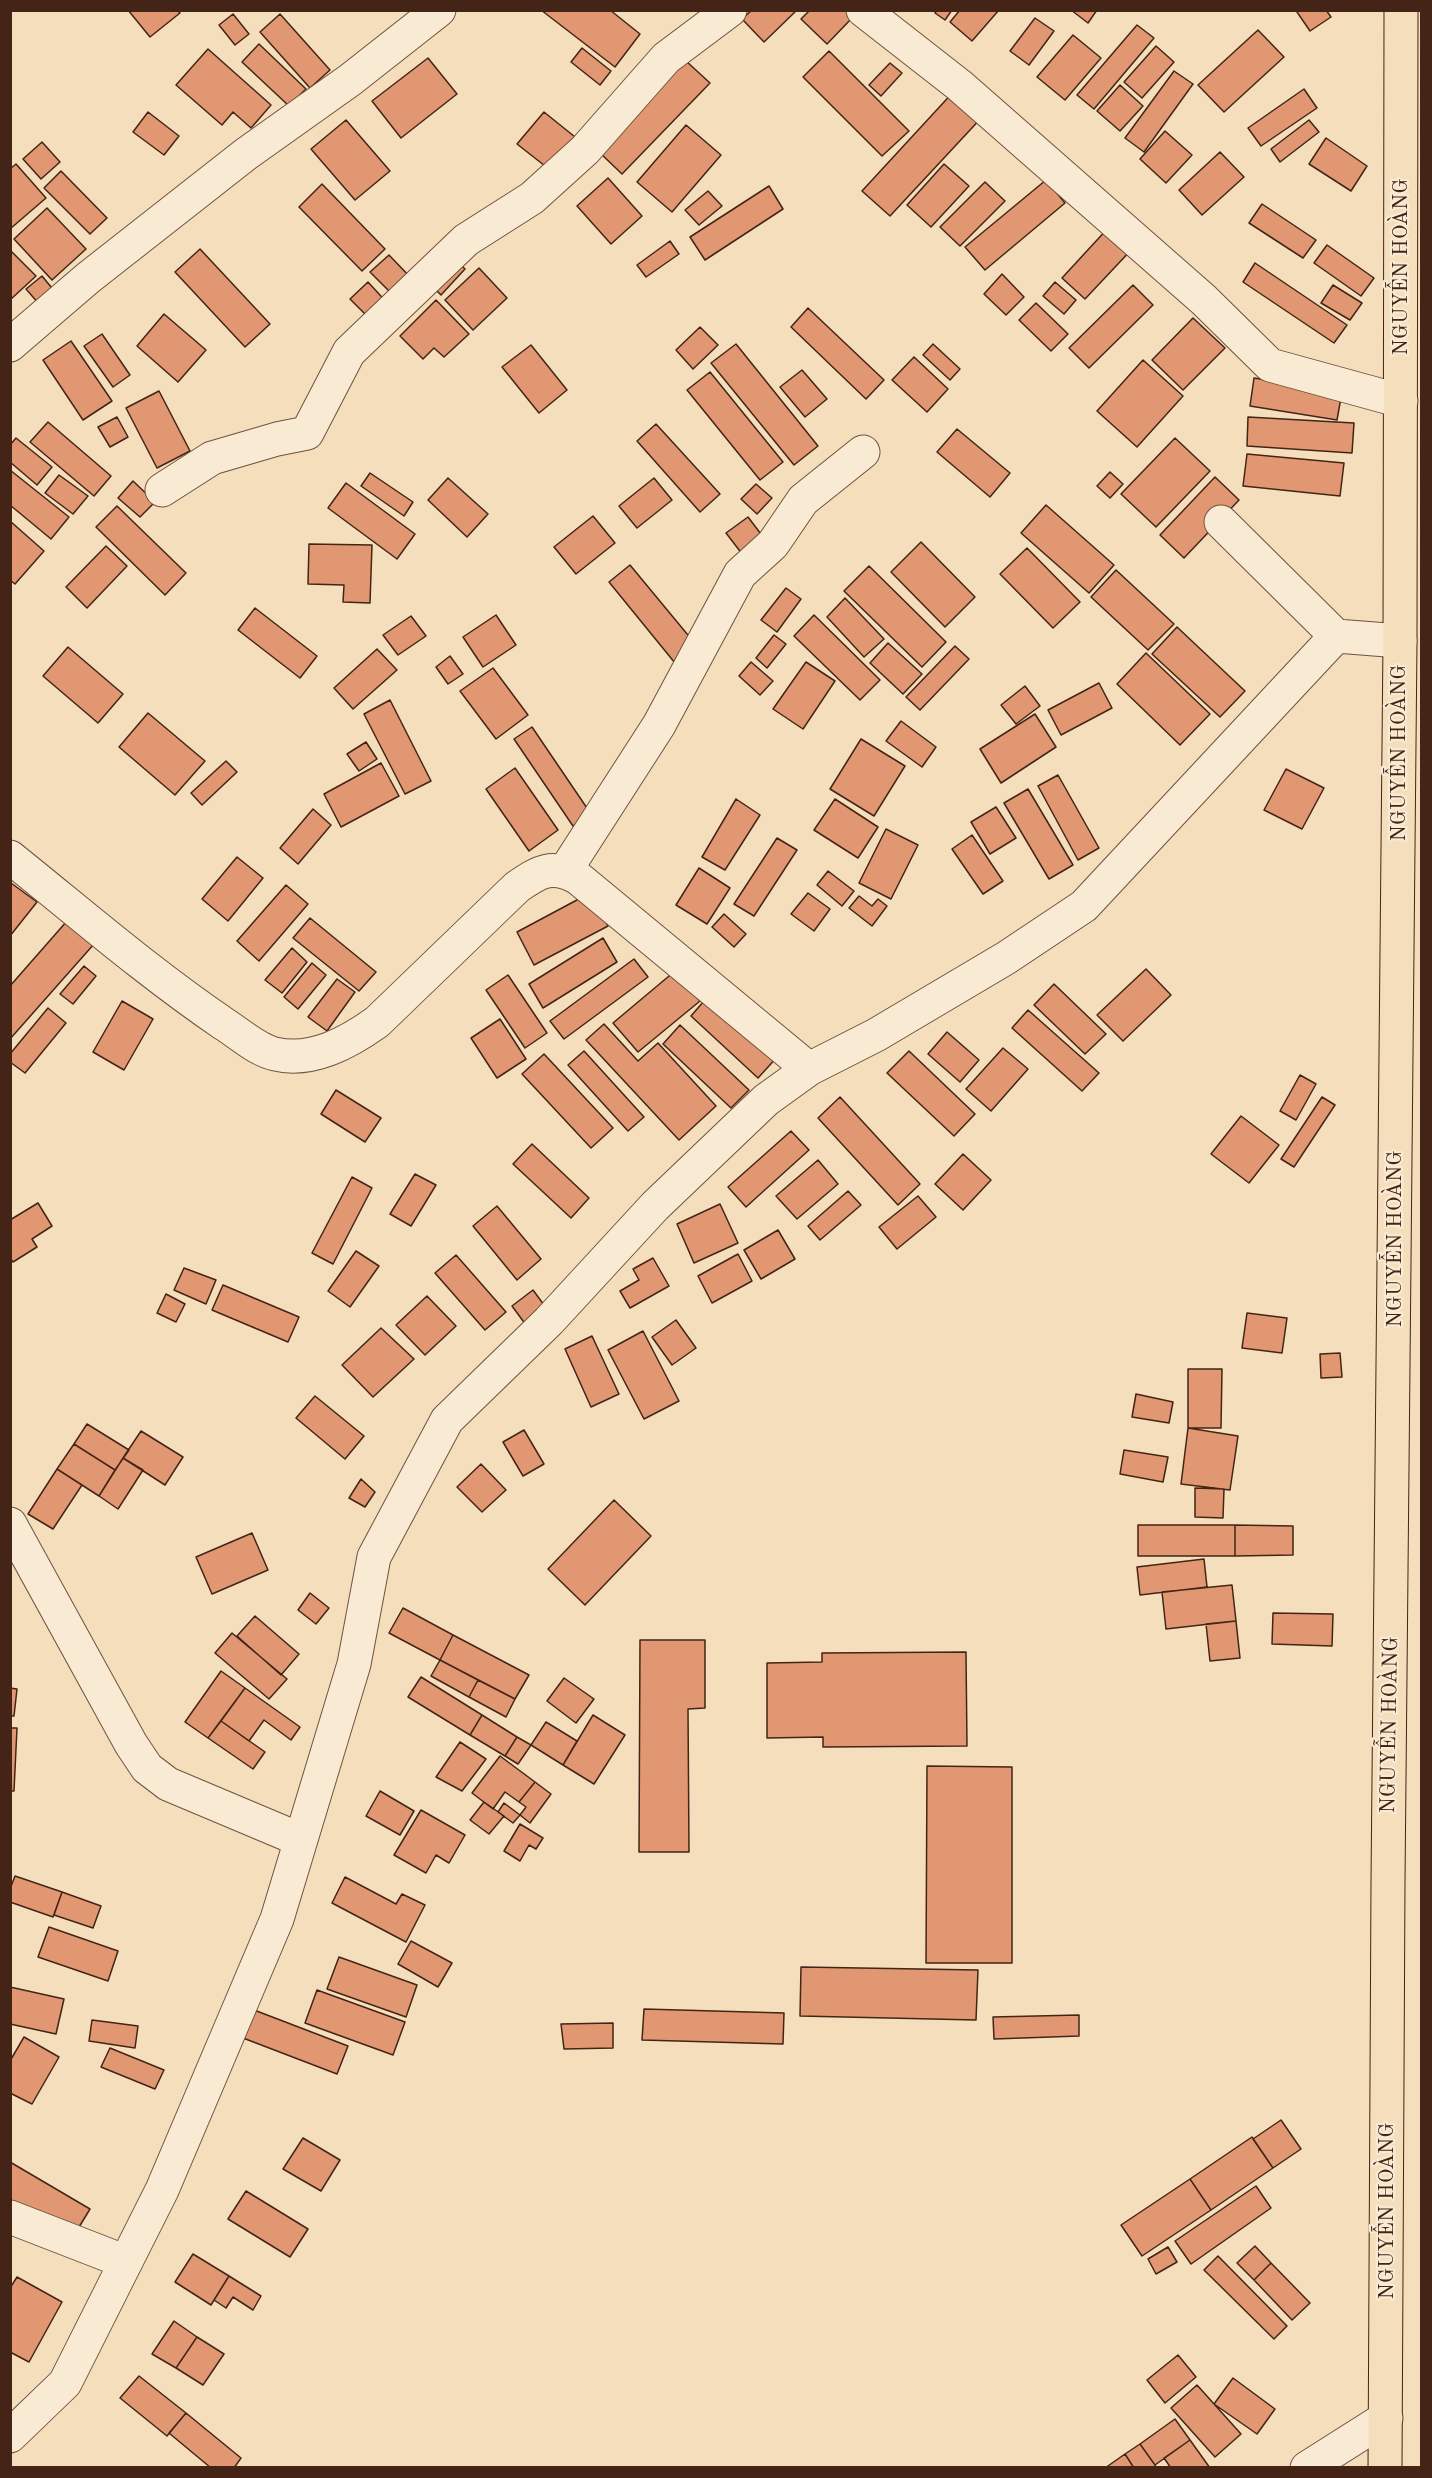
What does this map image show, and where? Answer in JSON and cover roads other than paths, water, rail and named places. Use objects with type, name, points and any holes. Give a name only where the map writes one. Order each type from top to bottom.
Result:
[{"type":"highway","name":"NGUYỄN HOÀNG","points":[[1385,2468],[1400,642],[1401,10]]},
{"type":"street","points":[[10,345],[88,278],[246,154],[350,80],[439,10]]},
{"type":"street","points":[[162,490],[212,458],[277,439],[307,433],[349,352],[466,240],[532,198],[570,164],[666,58],[730,10]]},
{"type":"street","points":[[863,10],[959,85],[1045,159],[1204,300],[1270,365],[1401,401]]},
{"type":"street","points":[[565,871],[659,725],[740,574],[773,544],[803,500],[862,452]]},
{"type":"street","points":[[1221,522],[1336,636],[1400,642]]},
{"type":"street","points":[[10,2436],[66,2383],[162,2190],[277,1919],[354,1664],[374,1557],[447,1420],[549,1321],[655,1206],[766,1100],[809,1069],[896,1023],[1006,958],[1084,906],[1336,636]]},
{"type":"street","points":[[10,857],[185,997],[261,1048],[288,1056],[320,1052],[343,1044],[359,1035],[377,1022],[516,887],[536,874],[551,870],[565,871],[578,878],[809,1069]]},
{"type":"street","points":[[10,1524],[131,1744],[147,1768],[168,1784],[301,1840]]},
{"type":"street","points":[[10,2217],[126,2262]]},
{"type":"street","points":[[1307,2468],[1386,2418]]}]
